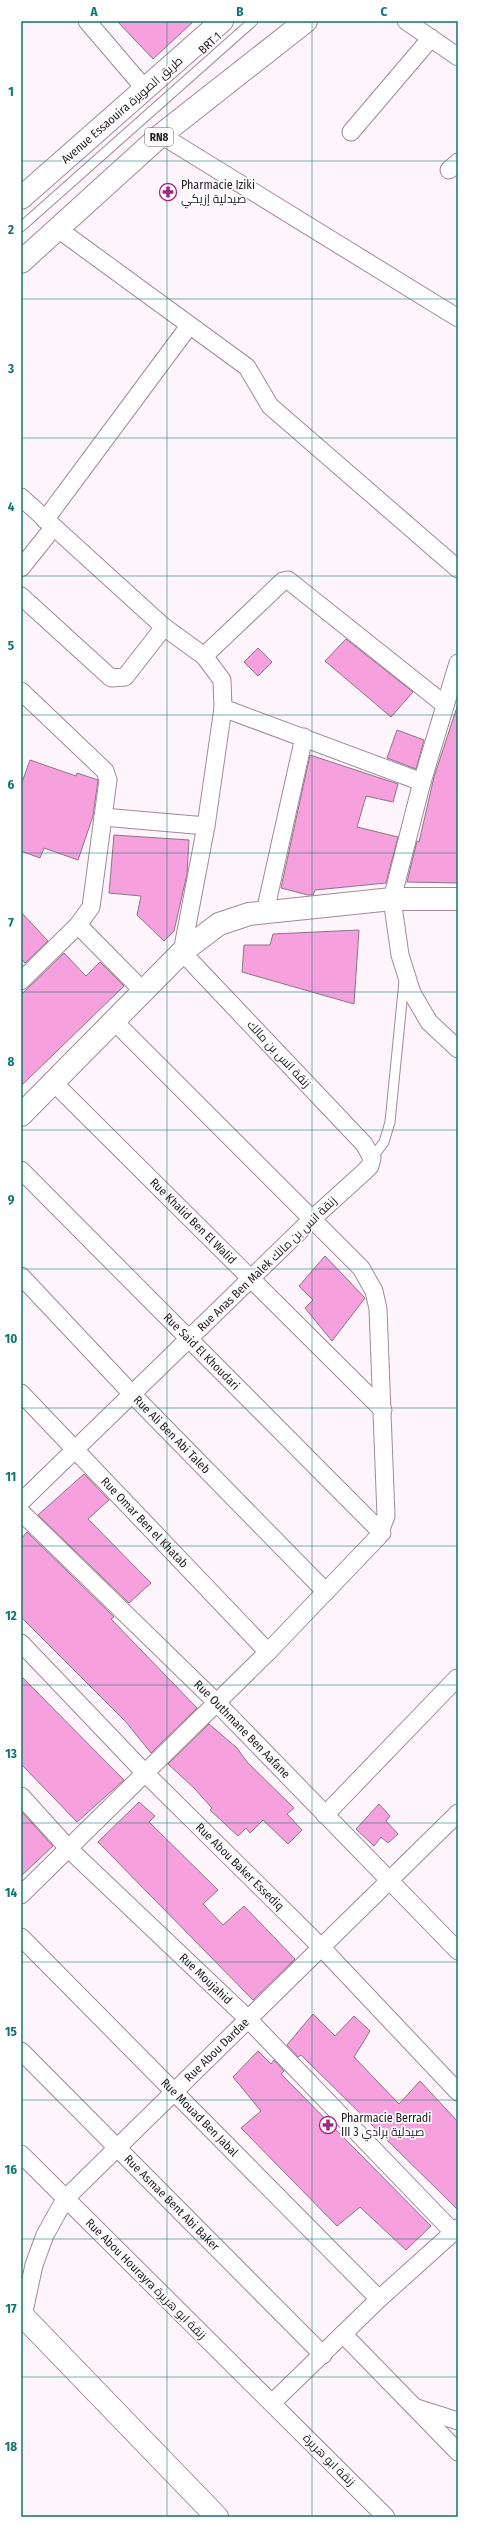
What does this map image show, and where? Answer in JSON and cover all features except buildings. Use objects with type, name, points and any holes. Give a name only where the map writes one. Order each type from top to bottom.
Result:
[{"type":"main road","name":"Avenue Essaouira طريق الصويرة","points":[[21,198],[222,21]]},
{"type":"main road","name":"RN8","points":[[21,262],[161,135],[306,21]]},
{"type":"main road","points":[[21,1115],[115,1022],[182,952],[219,924],[249,914],[265,912],[392,899],[458,899]]},
{"type":"main road","points":[[22,2315],[217,2517]]},
{"type":"street","points":[[87,21],[145,89]]},
{"type":"street","points":[[406,21],[458,57]]},
{"type":"street","points":[[351,132],[431,38]]},
{"type":"street","points":[[161,135],[458,318]]},
{"type":"street","points":[[58,229],[247,367],[270,406],[458,569]]},
{"type":"street","points":[[21,568],[49,524],[189,326]]},
{"type":"street","points":[[21,497],[164,627],[204,656],[222,680],[223,708],[206,826],[182,952]]},
{"type":"street","points":[[204,656],[283,581],[288,580],[444,705]]},
{"type":"street","points":[[21,596],[111,678],[124,677],[164,627]]},
{"type":"street","points":[[458,663],[444,705],[422,782],[392,899],[394,927],[405,974],[412,993],[429,1022],[458,1049]]},
{"type":"street","points":[[21,691],[105,772],[108,785],[93,902],[89,913],[21,981]]},
{"type":"street","points":[[223,708],[422,782]]},
{"type":"street","points":[[265,912],[304,737]]},
{"type":"street","points":[[103,816],[206,826]]},
{"type":"street","points":[[78,925],[144,992]]},
{"type":"street","name":"زنقة انس بن مالك","points":[[182,952],[364,1144],[372,1158]]},
{"type":"street","points":[[21,1895],[268,1652],[326,1592],[382,1533],[386,1516],[378,1309],[374,1291],[361,1268],[311,1220],[115,1022]]},
{"type":"street","name":"Rue Khalid Ben El Walid","points":[[54,1083],[383,1410]]},
{"type":"street","name":"Rue Anas Ben Malek زنقة انس بن مالك","points":[[21,1502],[311,1220],[370,1166],[372,1158]]},
{"type":"street","name":"Rue Said El Khoudari","points":[[21,1170],[382,1533]]},
{"type":"street","name":"Rue Ali Ben Abi Taleb","points":[[21,1276],[132,1394],[326,1592]]},
{"type":"street","name":"Rue Omar Ben el Khatab","points":[[21,1393],[268,1652]]},
{"type":"street","name":"Rue Outhmane Ben Aafane","points":[[21,1512],[216,1702],[458,1951]]},
{"type":"street","name":"Rue Abou Baker Essediq","points":[[21,1643],[145,1773],[321,1947],[458,2092]]},
{"type":"street","points":[[325,1815],[457,1678]]},
{"type":"street","name":"Rue Moujahid","points":[[21,1796],[69,1849],[247,2018],[456,2231]]},
{"type":"street","name":"Rue Abou Dardae","points":[[22,2315],[34,2265],[45,2235],[65,2198],[247,2018],[458,1813]]},
{"type":"street","name":"Rue Mouad Ben Jabal","points":[[21,1936],[379,2299]]},
{"type":"street","name":"Rue Asmae Bent Abi Baker","points":[[21,2051],[323,2354]]},
{"type":"street","name":"Rue Abou Hourayra زنقة ابو هريرة","points":[[21,2154],[272,2403]]},
{"type":"street","points":[[272,2403],[379,2299],[456,2231]]},
{"type":"street","points":[[344,2334],[458,2452]]},
{"type":"street","name":"زنقة ابو هريرة","points":[[272,2403],[386,2517]]},
{"type":"street","points":[[415,2407],[458,2420]]},
{"type":"lane","name":"BRT 1","points":[[21,227],[253,21]]},
{"type":"lane","points":[[372,1158],[384,1142],[390,1122],[405,974]]},
{"type":"place","name":"Pharmacie Iziki صيدلية إزيكي","points":[[168,192]]},
{"type":"place","name":"Pharmacie Berradi III صيدلية برادي 3","points":[[328,2125]]}]
